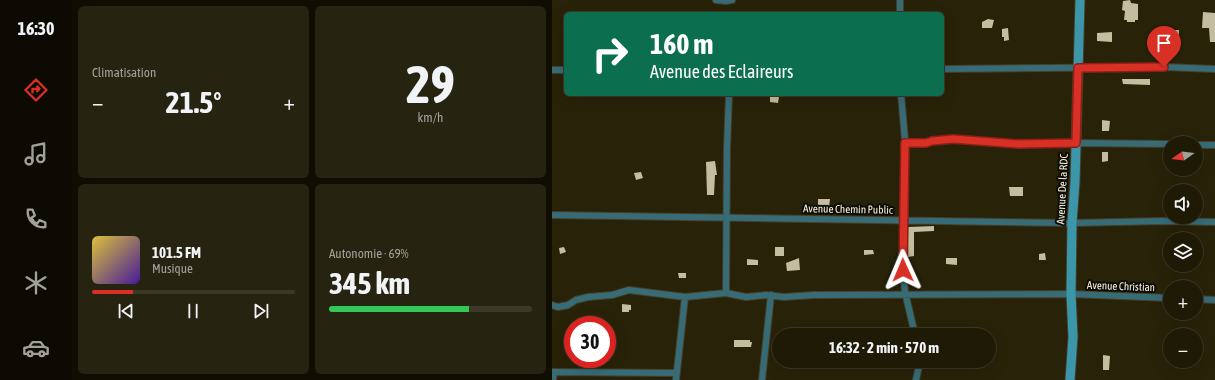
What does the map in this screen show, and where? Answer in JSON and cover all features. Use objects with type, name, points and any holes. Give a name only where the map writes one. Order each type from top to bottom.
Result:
[{"type":"street","points":[[716,0],[732,0]]},
{"type":"street","points":[[900,0],[900,12]]},
{"type":"street","name":"Avenue De la RDC","points":[[1070,380],[1073,337],[1070,294],[1080,0]]},
{"type":"street","points":[[944,69],[1164,67],[1215,69]]},
{"type":"street","points":[[552,70],[564,70]]},
{"type":"street","points":[[726,294],[729,96]]},
{"type":"street","points":[[902,96],[905,143],[903,270],[906,294],[913,328]]},
{"type":"street","points":[[905,143],[926,143],[953,139],[1019,144],[1163,144]]},
{"type":"street","points":[[1203,145],[1215,145]]},
{"type":"street","name":"Avenue Chemin Public","points":[[552,215],[1072,224],[1162,221],[1215,222]]},
{"type":"street","name":"Avenue Christian","points":[[552,305],[558,307],[568,305],[576,300],[588,297],[612,295],[629,290],[685,297],[726,294],[746,297],[771,295],[784,297],[814,295],[906,294],[1070,294],[1163,298]]},
{"type":"street","points":[[762,380],[771,295]]},
{"type":"street","points":[[553,380],[553,372],[676,377],[685,297]]},
{"type":"street","points":[[1203,299],[1215,300]]},
{"type":"street","points":[[916,380],[919,368]]},
{"type":"building","points":[[1130,0],[1131,3],[1138,4],[1138,20],[1135,20],[1135,22],[1127,22],[1127,20],[1124,20],[1125,11],[1122,10],[1123,1]]},
{"type":"building","points":[[1203,12],[1215,13],[1215,42],[1210,42],[1209,28],[1202,28]]},
{"type":"building","points":[[988,19],[994,20],[992,28],[982,28],[982,22]]},
{"type":"building","points":[[1008,28],[1009,40],[1004,41],[1004,37],[1002,37],[1002,29]]},
{"type":"building","points":[[1171,30],[1179,30],[1179,36],[1171,35]]},
{"type":"building","points":[[1112,32],[1112,42],[1097,41],[1097,33]]},
{"type":"building","points":[[1122,79],[1150,79],[1150,85],[1123,84]]},
{"type":"building","points":[[770,97],[779,97],[778,103],[770,102]]},
{"type":"building","points":[[1102,120],[1110,121],[1109,131],[1102,131]]},
{"type":"building","points":[[1102,152],[1108,152],[1108,161],[1102,162]]},
{"type":"building","points":[[715,161],[717,175],[715,175],[714,195],[707,195],[706,162]]},
{"type":"building","points":[[641,172],[643,178],[636,180],[634,173]]},
{"type":"building","points":[[1009,187],[1023,187],[1023,196],[1010,196]]},
{"type":"building","points":[[818,199],[830,199],[829,208],[818,208]]},
{"type":"building","points":[[934,226],[934,231],[914,232],[914,256],[908,257],[908,227]]},
{"type":"building","points":[[564,247],[566,252],[560,254],[559,248]]},
{"type":"building","points":[[775,247],[784,247],[784,256],[775,256]]},
{"type":"building","points":[[864,250],[873,250],[874,254],[864,255]]},
{"type":"building","points":[[1045,253],[1046,260],[1039,260],[1039,254]]},
{"type":"building","points":[[799,258],[800,270],[787,271],[786,263]]},
{"type":"building","points":[[946,258],[957,258],[957,265],[946,264]]},
{"type":"building","points":[[747,259],[758,260],[758,265],[747,265]]},
{"type":"building","points":[[678,273],[686,273],[686,278],[679,278]]},
{"type":"building","points":[[622,304],[631,305],[631,310],[629,310],[629,312],[622,312]]},
{"type":"building","points":[[734,340],[750,340],[750,342],[752,342],[751,347],[734,347]]},
{"type":"building","points":[[1103,355],[1110,356],[1109,370],[1103,370]]},
{"type":"route","points":[[903,270],[905,143],[926,143],[953,139],[1009,144],[1076,143],[1078,68],[1164,67]]}]
